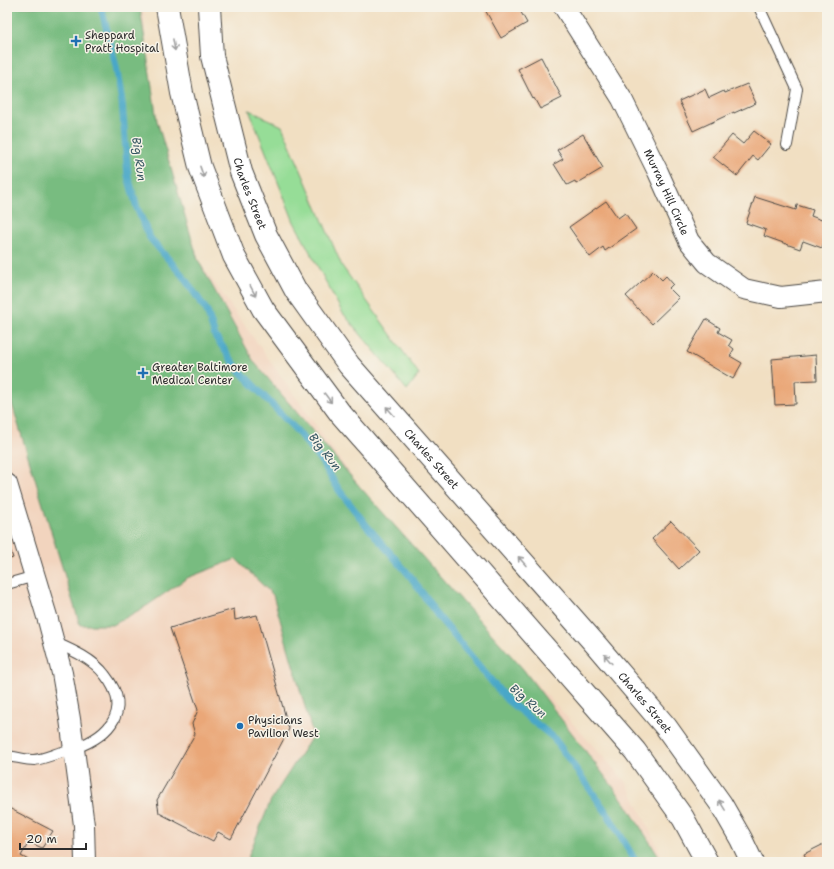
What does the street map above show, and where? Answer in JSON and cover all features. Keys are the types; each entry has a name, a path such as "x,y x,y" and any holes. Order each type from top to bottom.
{"main road":[{"path":"167,7 182,93 200,167 234,256 263,309 340,413 635,751 683,818 706,862"},
{"name":"Charles Street","path":"209,7 212,56 241,172 266,235 296,291 348,365 597,646 666,728 722,804 752,862"}],"street":[{"name":"Murray Hill Circle","path":"564,7 622,99 658,172 689,242 707,263 744,289 781,297 827,292"},
{"path":"7,484 54,642 66,696 84,825 85,862"}],"lane":[{"path":"759,7 797,90 787,146"},
{"path":"7,584 35,576"},
{"path":"7,756 35,760 74,749 99,737 112,723 118,705 116,694 105,675 90,661 54,642"}],"shaded area":[{"name":"Greater Baltimore Medical Center","path":"7,7 144,7 148,86 198,260 360,487 627,783 665,862 7,862"}],"green space":[{"name":"Greater Baltimore Medical Center","path":"7,7 140,7 157,121 198,260 254,362 360,487 523,669 626,804 662,862 246,862 271,800 313,735 273,595 236,559 187,578 148,605 113,625 80,625 7,388"},
{"path":"249,110 282,126 342,266 419,374 407,390 342,312 294,222"}],"building":[{"path":"518,7 527,23 501,38 484,8"},
{"path":"541,57 562,98 540,109 534,98 533,99 518,69"},
{"path":"747,84 756,103 693,131 679,101 705,89 709,98 724,91 725,93"},
{"path":"754,131 771,144 758,160 753,156 737,176 713,157 732,135 743,144"},
{"path":"583,134 603,168 576,184 575,181 567,185 554,164 563,159 557,150"},
{"path":"755,197 796,210 797,205 813,210 811,216 827,222 827,233 822,248 803,241 800,249 764,236 766,230 746,223"},
{"path":"606,201 618,218 625,213 636,229 605,251 603,247 590,257 569,227"},
{"path":"653,271 662,280 666,276 673,284 669,288 679,298 652,324 626,296"},
{"path":"706,319 720,328 718,332 732,340 729,345 734,349 730,356 742,363 733,379 687,352"},
{"path":"816,355 817,380 795,381 796,404 775,405 772,359"},
{"path":"671,521 699,550 679,569 652,539"},
{"path":"7,540 13,558 7,560"},
{"name":"Physicians Pavilion West","path":"234,609 235,620 257,615 289,729 231,839 218,832 213,841 159,813 157,800 195,734 192,724 198,710 170,628"},
{"path":"7,807 53,831 42,848 29,842 21,856 32,862 7,862"},
{"path":"826,843 827,862 808,862 804,854"}],"waterway":[{"name":"Big Run","path":"101,7 116,66 122,102 128,176 137,208 150,238 182,275 207,311 215,336 238,369 297,431 322,462 339,490 366,525 411,577 438,616 507,700 554,738 609,816 636,862"}],"place":[{"name":"Sheppard Pratt Hospital","path":"76,41"},
{"name":"Greater Baltimore Medical Center","path":"143,373"},
{"name":"Physicians Pavilion West","path":"240,726"}]}
